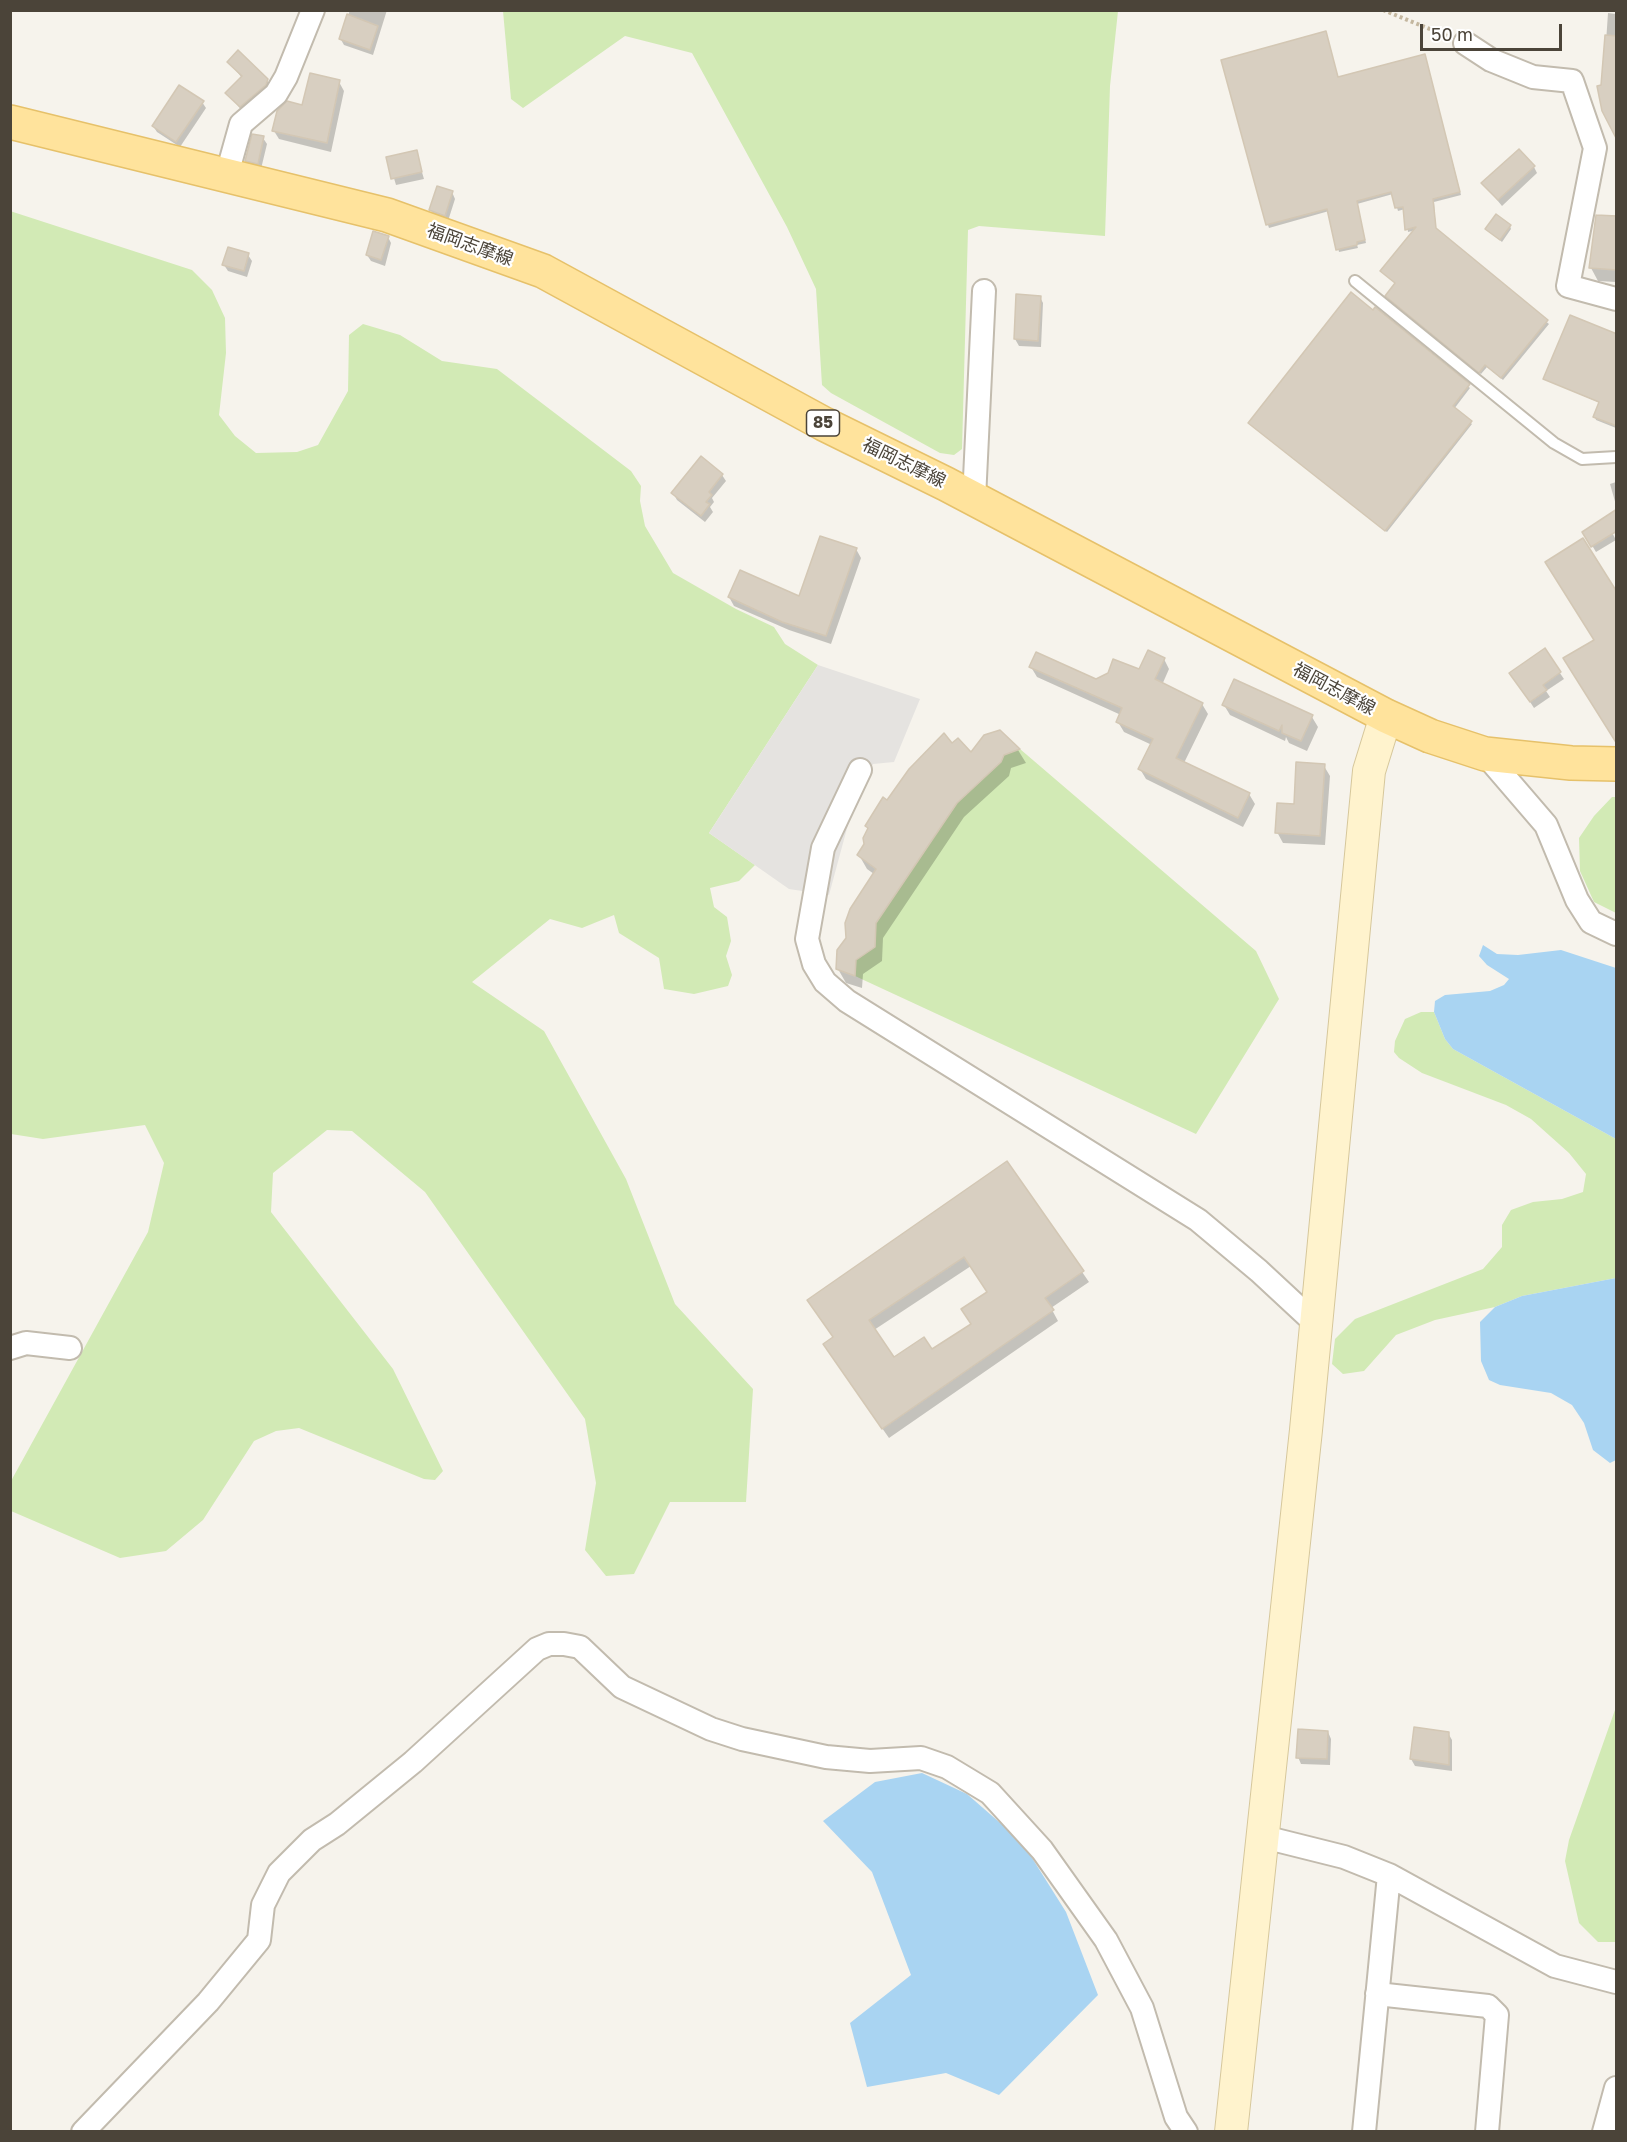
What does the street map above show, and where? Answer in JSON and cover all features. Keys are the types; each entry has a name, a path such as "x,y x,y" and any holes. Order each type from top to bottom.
{"main road":[{"name":"福岡志摩線","path":"10,122 387,215 543,271 824,424 974,499 1386,716 1430,736 1485,754 1571,763 1617,764"}],"street":[{"path":"227,174 241,124 276,94 286,77 313,10"},
{"path":"1465,43 1491,60 1533,77 1572,81 1595,148 1568,286 1617,299"},
{"path":"974,499 984,291"},
{"path":"1231,2132 1264,1838 1369,771 1386,716"},
{"path":"1485,754 1546,825 1576,900 1592,922 1617,934"},
{"path":"860,770 823,848 807,939 814,964 825,982 847,1001 1198,1220 1315,1323"},
{"path":"10,1348 26,1343 70,1348"},
{"path":"83,2132 201,2010 259,1940 263,1905 279,1873 312,1840 337,1824 422,1754 537,1649 557,1644 579,1647 622,1687 711,1729 742,1739 826,1757 870,1761 921,1758 947,1767 990,1793 1042,1850 1106,1940 1142,2008 1176,2117 1186,2132"},
{"path":"1264,1838 1344,1857 1389,1875 1555,1966 1617,1982"},
{"path":"1364,2132 1389,1875"},
{"path":"1377,1994 1488,2006 1497,2015 1487,2132"},
{"path":"1604,2132 1617,2088"}],"lane":[{"path":"1355,281 1554,443 1582,459 1617,457"}],"path":[{"path":"1383,10 1465,43"}],"green space":[{"path":"503,11 1118,11 1110,86 1105,236 979,226 968,230 962,449 954,455 940,453 831,393 822,385 816,289 787,227 692,53 625,36 523,108 511,99"},
{"path":"10,211 192,270 212,290 225,318 226,353 219,415 235,436 256,453 297,452 318,445 348,391 349,335 363,324 400,335 442,361 497,369 631,471 641,486 640,501 645,526 673,573 736,609 774,627 785,644 818,665 709,833 755,865 739,881 710,888 714,907 727,917 731,941 726,956 732,975 728,986 694,994 664,989 659,958 619,933 614,915 582,928 550,919 472,982 544,1031 626,1179 675,1304 753,1389 746,1502 670,1502 634,1574 606,1576 585,1550 596,1483 585,1419 425,1192 352,1131 327,1130 273,1173 271,1212 393,1369 443,1471 435,1480 424,1479 299,1428 276,1431 254,1441 203,1520 166,1551 120,1558 11,1511 11,1481 148,1232 164,1163 145,1125 43,1139 11,1134"},
{"path":"1020,749 1256,951 1279,999 1196,1134 855,976 856,960 874,945 876,923 957,803 1001,762 1004,755"},
{"path":"1612,797 1616,797 1616,913 1594,902 1580,871 1579,838 1594,816"},
{"path":"1421,1012 1434,1012 1445,1039 1453,1049 1616,1139 1616,1278 1522,1296 1495,1307 1435,1320 1396,1335 1364,1371 1343,1374 1332,1364 1335,1339 1355,1319 1483,1269 1502,1247 1502,1225 1511,1210 1533,1202 1562,1199 1583,1192 1586,1174 1569,1153 1531,1119 1506,1105 1422,1073 1399,1058 1394,1052 1395,1041 1405,1019"},
{"path":"1616,1707 1616,1942 1598,1942 1579,1923 1565,1861 1569,1840"}],"shaded area":[{"path":"818,665 920,699 894,762 873,764 856,795 829,895 789,889 709,833"}],"water":[{"path":"1483,945 1497,954 1518,955 1561,950 1616,968 1616,1139 1453,1049 1445,1039 1434,1012 1435,1001 1445,995 1490,991 1504,985 1509,979 1487,965 1479,956"},
{"path":"1616,1278 1616,1460 1610,1463 1593,1450 1584,1423 1572,1405 1551,1393 1500,1385 1489,1380 1481,1361 1480,1322 1495,1307 1522,1296"},
{"path":"922,1773 967,1794 1022,1842 1066,1912 1098,1995 999,2095 946,2073 867,2087 850,2023 911,1975 872,1872 823,1821 875,1782"}],"building":[{"path":"347,14 378,26 370,50 339,39"},
{"path":"1326,31 1338,77 1425,54 1460,192 1433,199 1436,228 1548,320 1501,378 1485,365 1479,373 1385,296 1395,283 1380,271 1416,227 1405,230 1403,207 1395,208 1391,192 1357,201 1365,240 1357,242 1357,245 1336,250 1327,209 1266,225 1221,60"},
{"path":"1605,35 1617,36 1617,140 1602,111 1597,86 1601,85"},
{"path":"238,50 268,79 266,85 240,107 225,93 242,76 227,62"},
{"path":"310,73 340,80 327,143 272,131 277,111 287,101 302,105"},
{"path":"179,85 204,101 176,142 152,126"},
{"path":"252,134 264,136 258,164 245,161"},
{"path":"1519,149 1535,166 1498,200 1481,183"},
{"path":"417,150 422,172 391,179 386,157"},
{"path":"437,186 453,191 445,216 429,210"},
{"path":"1496,214 1511,225 1500,240 1485,229"},
{"path":"1596,215 1617,216 1617,270 1589,268"},
{"path":"373,231 389,236 381,260 366,255"},
{"path":"228,247 249,253 244,271 222,265"},
{"path":"1351,292 1373,310 1375,307 1470,384 1453,406 1472,421 1385,531 1248,423"},
{"path":"1016,294 1041,296 1038,341 1014,339"},
{"path":"1570,315 1617,334 1617,426 1593,417 1599,402 1543,379"},
{"path":"701,456 723,474 709,492 712,495 706,502 710,504 701,516 671,493"},
{"path":"1617,509 1617,531 1591,547 1582,532"},
{"path":"820,536 857,548 826,636 782,622 728,597 740,570 799,596"},
{"path":"1583,538 1617,592 1617,744 1563,658 1594,640 1545,562"},
{"path":"1545,648 1561,672 1543,685 1547,690 1530,702 1509,673"},
{"path":"1148,650 1165,658 1155,679 1203,703 1176,758 1250,793 1238,818 1138,769 1153,739 1116,722 1122,708 1029,667 1036,652 1096,679 1108,673 1113,659 1139,669"},
{"path":"1234,679 1313,715 1301,741 1282,733 1282,725 1279,731 1222,705"},
{"path":"1000,730 1020,749 1004,755 1001,762 957,803 876,923 875,947 856,960 855,976 836,969 837,950 846,938 845,923 850,909 876,869 857,855 864,844 863,838 868,828 865,826 883,797 887,800 909,769 944,733 952,743 958,738 971,752 984,735"},
{"path":"1296,762 1325,764 1320,836 1275,833 1277,803 1294,804"},
{"path":"1007,1161 1084,1271 1045,1298 1054,1310 882,1429 823,1344 833,1337 807,1300","holes":["964,1257 987,1292 961,1309 971,1324 932,1349 924,1337 894,1357 869,1320"]},
{"path":"1414,1727 1449,1732 1449,1765 1410,1759"},
{"path":"1298,1729 1328,1731 1327,1759 1296,1758"}]}
